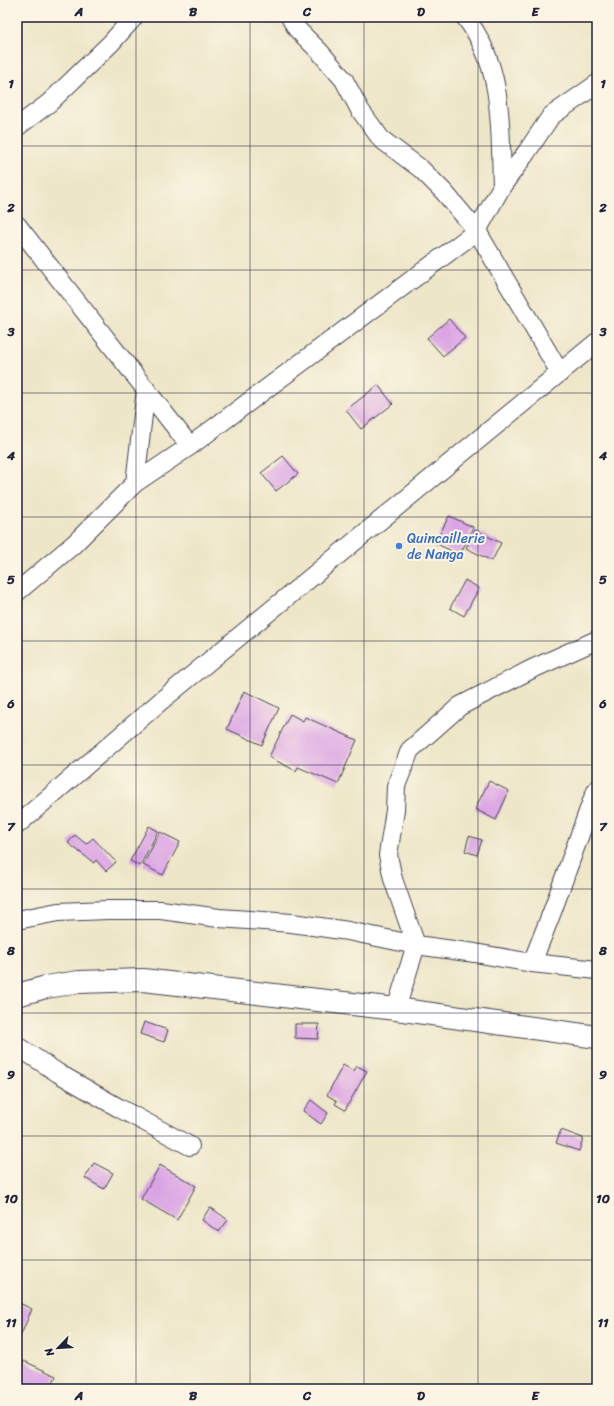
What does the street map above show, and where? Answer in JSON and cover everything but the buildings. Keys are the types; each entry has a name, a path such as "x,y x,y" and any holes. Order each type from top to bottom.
{"street":[{"path":"17,127 49,103 111,43 134,17"},
{"path":"290,17 297,29 320,52 344,80 360,110 381,139 420,169 444,192 477,231 560,373"},
{"path":"465,17 486,51 494,79 499,108 502,186"},
{"path":"17,592 74,544 135,483 190,446 477,231 502,186 551,116 597,84"},
{"path":"17,225 190,446"},
{"path":"17,825 162,700 597,342"},
{"path":"135,483 146,390"},
{"path":"396,1009 416,946 392,879 388,855 395,810 396,786 410,750 460,706 532,669 597,640"},
{"path":"532,963 597,789"},
{"path":"17,920 58,912 161,910 219,918 292,924 348,931 416,946 475,953 532,963 597,970"},
{"path":"17,995 46,987 79,982 143,980 396,1009 597,1036"},
{"path":"17,1046 58,1073 190,1146"}],"place":[{"name":"Quincaillerie de Nanga","path":"399,546"}]}
